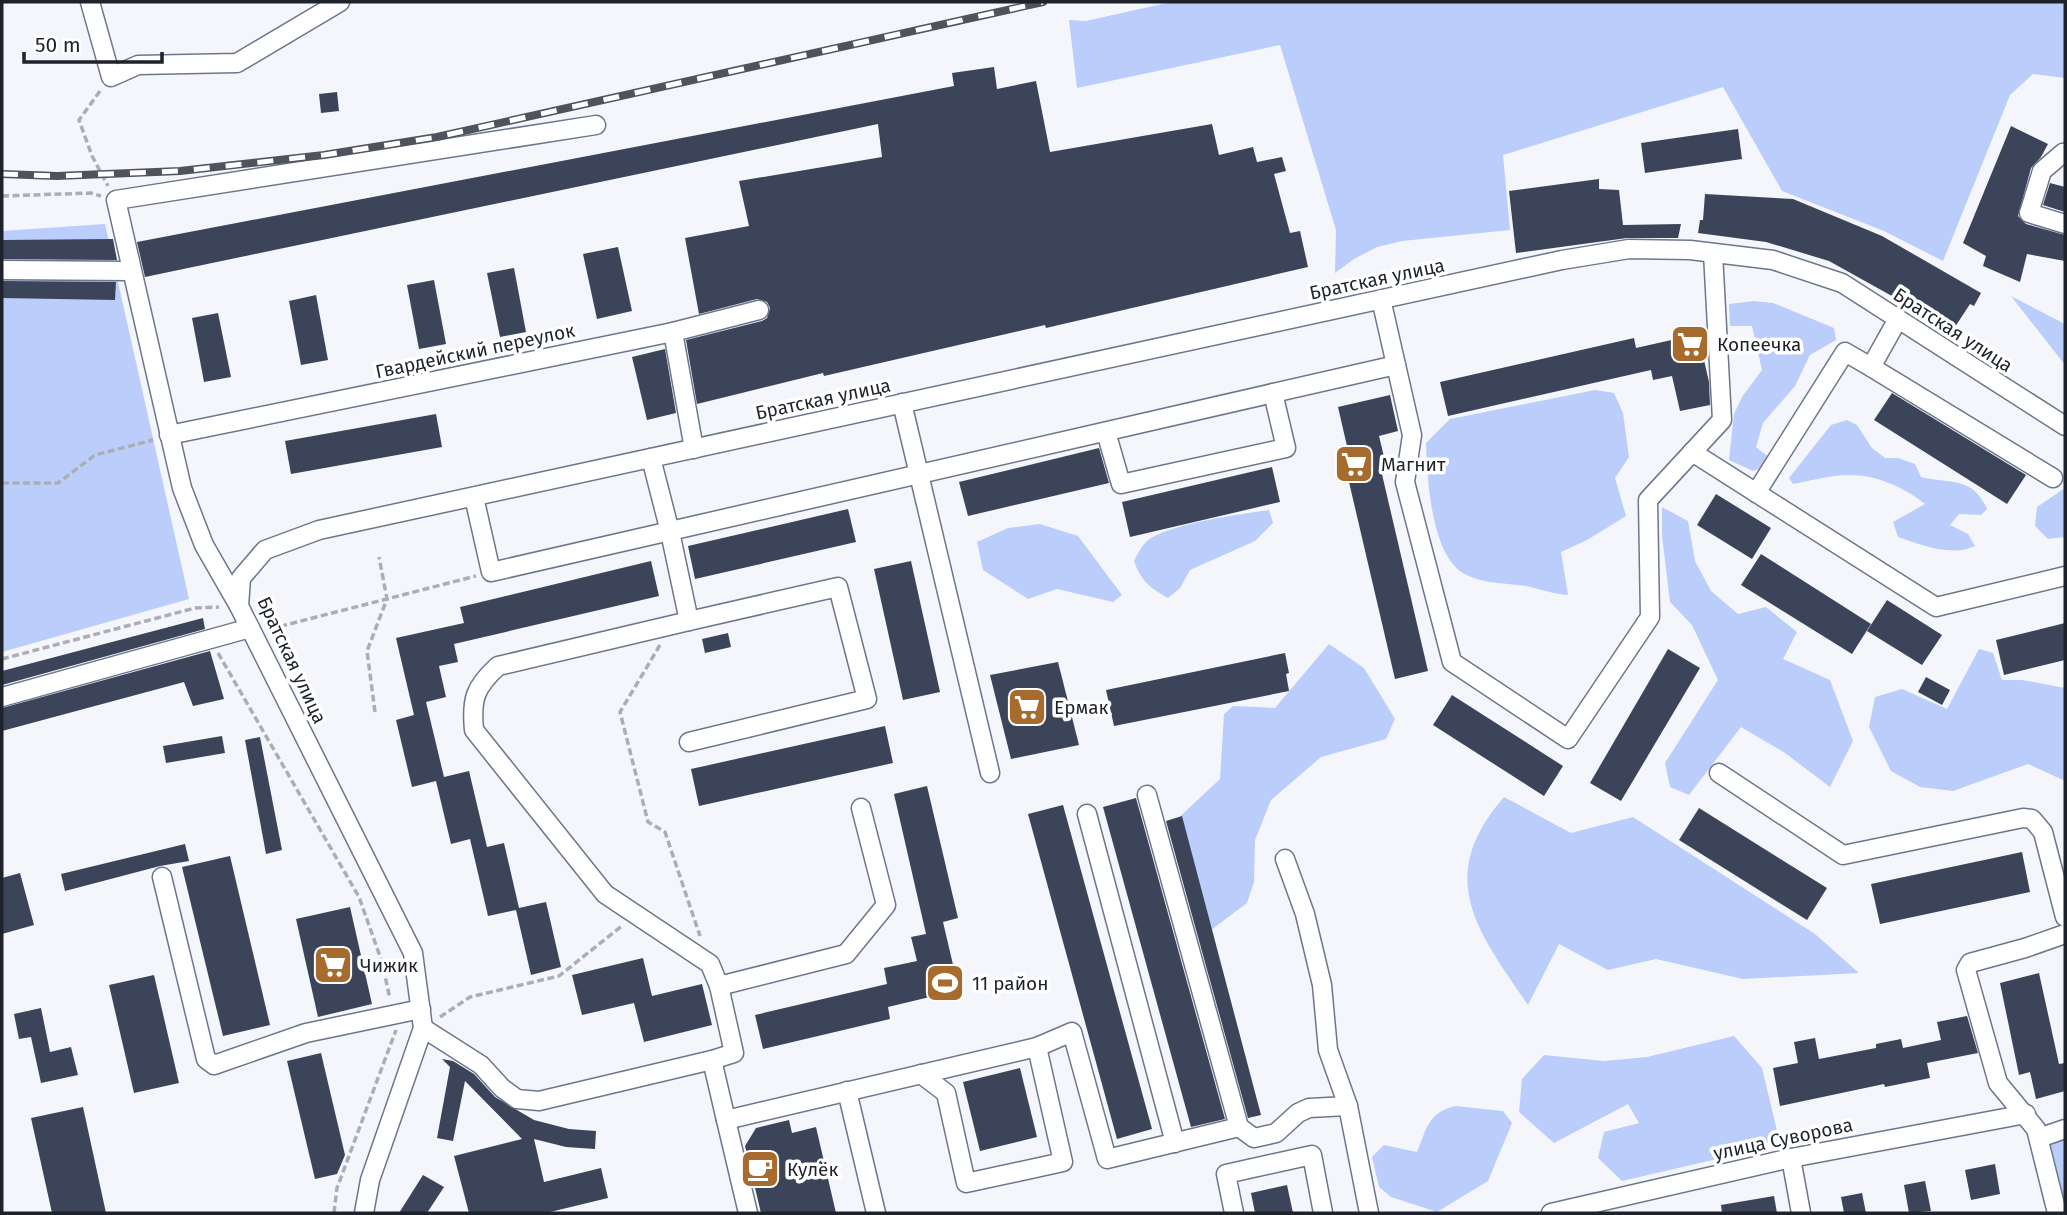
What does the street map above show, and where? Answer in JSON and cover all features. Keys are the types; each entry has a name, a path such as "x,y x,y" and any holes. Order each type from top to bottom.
{"street":[{"path":"90,2 111,77 138,65 237,63 340,2"},
{"path":"239,606 204,545 182,488 116,200 596,125"},
{"path":"2065,154 2042,171 2029,213 2065,225"},
{"name":"Братская улица","path":"364,1213 370,1180 423,1028 413,953 239,606 242,578 265,550 319,530 1562,260 1629,249 1690,250 1773,260 1842,283 2065,426"},
{"path":"1381,299 1412,435 1405,482 1452,662 1568,739 1650,617 1648,500 1722,420 1713,253"},
{"path":"2,270 131,271"},
{"name":"Гвардейский переулок","path":"169,435 673,332 759,310"},
{"path":"1871,367 1898,319"},
{"path":"673,332 694,449"},
{"path":"1756,493 1845,352 2053,478"},
{"path":"474,497 491,572 1396,365"},
{"path":"1106,432 1121,484 1286,448 1273,393"},
{"path":"902,403 990,773"},
{"path":"1692,452 1936,607 2065,576"},
{"path":"651,458 670,531 680,623"},
{"path":"423,1028 481,1065 502,1088 517,1099 539,1101 734,1053 719,986 710,964 605,894 485,747 474,730 472,707 483,680 498,666 838,587 867,699 689,742"},
{"path":"2,697 210,639 252,631"},
{"path":"1719,773 1843,855 2023,818 2032,819 2043,832 2065,917"},
{"path":"1147,795 1239,1127 1254,1138 1276,1133 1298,1113 1309,1108 1348,1106"},
{"path":"719,986 846,954 886,905 861,808"},
{"path":"1087,814 1175,1143"},
{"path":"1285,859 1305,914 1322,985 1328,1050 1348,1106 1369,1213"},
{"path":"162,877 206,1059 214,1065 306,1033 421,1009"},
{"path":"2057,1213 2036,1129 1998,1083 1967,966 2065,934"},
{"path":"726,1120 1037,1047 1072,1032 1107,1159 1239,1127"},
{"path":"922,1074 946,1093 966,1183 1063,1162 1037,1047"},
{"path":"712,1060 748,1213"},
{"path":"847,1091 876,1213"},
{"name":"улица Суворова","path":"1551,1213 1584,1210 1791,1157 2026,1114"},
{"path":"2039,1138 2065,1129"},
{"path":"1234,1213 1226,1174 1312,1155 1323,1213"},
{"path":"1791,1157 1801,1213"}],"path":[{"path":"111,77 79,120 92,156 116,200"},
{"path":"2,196 91,193 116,200"},
{"path":"2,483 58,483 95,455 169,435"},
{"path":"375,712 367,651 387,599 379,557"},
{"path":"252,631 491,572"},
{"path":"2,659 195,608 239,606"},
{"path":"680,623 620,712 648,822 665,832 710,964"},
{"path":"210,639 359,897 382,962 396,1030 337,1188 334,1213"},
{"path":"423,1028 470,997 559,976 636,915"}],"shaded area":[{"path":"1171,2 2065,2 2065,78 2033,74 2010,95 1943,261 1884,231 1782,191 1723,87 1503,155 1510,230 1402,241 1377,247 1335,273 1336,230 1280,45 1077,88 1069,20 1086,21"},
{"path":"105,224 189,599 2,652 2,231"},
{"path":"2011,296 2065,324 2065,365"},
{"path":"1754,301 1773,303 1834,328 1836,340 1810,355 1795,386 1763,423 1756,447 1770,458 1769,466 1753,471 1729,460 1734,414 1742,397 1762,370 1752,326 1730,326 1729,304"},
{"path":"1595,390 1614,393 1623,413 1629,457 1615,478 1626,516 1561,552 1568,595 1486,581 1463,573 1452,563 1437,532 1430,494 1426,443 1450,419"},
{"path":"1847,420 1857,425 1872,448 1885,458 1898,458 1915,464 1921,477 1959,483 1975,491 1987,509 1981,515 1959,514 1950,525 1968,534 1975,546 1947,550 1898,537 1893,522 1925,504 1909,493 1879,480 1858,475 1841,475 1793,484 1789,478 1831,425"},
{"path":"2065,488 2065,537 2048,539 2035,526 2037,507"},
{"path":"1662,507 1688,521 1695,561 1711,591 1738,614 1766,607 1797,632 1783,659 1830,680 1853,741 1830,787 1785,753 1741,727 1689,795 1670,787 1665,763 1718,680 1692,625 1670,602 1662,536"},
{"path":"1269,510 1273,523 1255,541 1190,570 1180,588 1168,598 1147,583 1134,561 1146,542 1169,530"},
{"path":"1040,524 1078,536 1122,595 1113,602 1057,589 1028,599 983,570 977,542 1008,528"},
{"path":"1329,644 1364,668 1395,719 1386,739 1321,757 1271,800 1255,840 1254,882 1247,903 1211,930 1172,824 1220,779 1224,714 1233,706 1275,708"},
{"path":"1979,649 1993,653 2002,680 2022,680 2065,688 2065,781 2028,764 1953,791 1920,787 1891,771 1869,727 1875,697 1902,689 1947,709"},
{"path":"1504,797 1571,833 1633,817 1815,934 1859,973 1743,979 1656,959 1608,970 1559,944 1528,1005 1480,928 1471,903 1467,879 1471,853 1483,826"},
{"path":"1734,1036 1762,1068 1779,1139 1717,1159 1622,1181 1598,1158 1604,1132 1639,1123 1628,1104 1554,1143 1519,1112 1522,1079 1544,1055 1604,1061 1647,1057"},
{"path":"1455,1106 1503,1111 1512,1123 1488,1181 1437,1212 1391,1197 1379,1187 1372,1157 1384,1145 1417,1152 1434,1117"},
{"path":"2065,1121 2065,1213 2045,1124"}],"building":[{"path":"994,67 997,89 1036,81 1050,152 1212,124 1219,155 1253,147 1257,162 1282,157 1286,171 1274,174 1290,233 1300,231 1308,267 1046,328 1045,325 824,376 823,373 697,404 686,340 762,321 767,318 770,308 767,302 757,299 699,314 685,238 749,226 739,181 882,157 878,124 145,277 137,242 954,86 952,73"},
{"path":"337,92 339,111 321,113 319,94"},
{"path":"2011,126 2048,144 2031,168 2018,216 2026,224 2065,235 2065,261 2027,254 2020,282 1983,266 1986,256 1963,243"},
{"path":"1738,129 1742,159 1645,173 1641,143"},
{"path":"1599,179 1599,189 1619,190 1623,225 1681,224 1678,238 1627,238 1516,253 1509,191"},
{"path":"2050,183 2065,187 2065,212 2043,205"},
{"path":"1705,194 1793,199 1882,236 1981,293 1974,306 1970,304 1953,330 1829,261 1766,242 1698,233 1700,220 1703,220"},
{"path":"113,239 117,260 2,259 2,240"},
{"path":"618,247 632,311 597,319 583,254"},
{"path":"514,268 526,332 500,337 487,273"},
{"path":"434,280 446,344 419,349 407,285"},
{"path":"2,281 116,282 115,300 2,298"},
{"path":"316,295 328,360 301,365 289,301"},
{"path":"218,313 231,377 204,382 192,318"},
{"path":"1698,334 1709,382 1710,405 1680,411 1672,376 1653,380 1651,370 1448,416 1440,382 1634,338 1636,348"},
{"path":"665,349 676,413 647,420 632,357"},
{"path":"1892,393 2026,475 2007,504 1874,420"},
{"path":"1390,395 1398,431 1379,436 1387,469 1381,470 1428,671 1395,679 1349,482 1355,481 1338,407"},
{"path":"436,414 442,447 291,474 285,441"},
{"path":"1099,448 1109,483 968,516 959,482"},
{"path":"1272,467 1280,502 1130,537 1122,502"},
{"path":"1716,494 1771,528 1752,559 1697,525"},
{"path":"848,509 856,542 695,579 688,546"},
{"path":"1761,554 1871,624 1852,654 1741,585"},
{"path":"651,561 659,596 454,644 458,662 439,666 446,697 426,702 444,777 469,771 487,847 504,843 519,908 546,902 561,967 531,975 516,910 488,916 470,839 451,844 436,781 412,787 396,720 414,715 396,638 464,623 460,607"},
{"path":"911,561 940,692 903,700 874,569"},
{"path":"1887,600 1942,635 1922,665 1867,631"},
{"path":"203,618 205,629 2,685 2,671"},
{"path":"2065,623 2065,660 2004,675 1996,640"},
{"path":"728,633 731,647 705,653 702,639"},
{"path":"1668,649 1700,668 1621,801 1590,783"},
{"path":"210,651 224,699 193,706 184,682 2,731 2,708"},
{"path":"1285,653 1289,691 1114,726 1106,690"},
{"path":"1058,662 1079,745 1011,759 990,675"},
{"path":"1926,677 1950,690 1942,705 1918,692"},
{"path":"1452,695 1563,766 1544,796 1433,725"},
{"path":"885,726 893,763 699,806 691,769"},
{"path":"222,736 225,753 166,763 163,746"},
{"path":"260,737 282,850 266,854 245,740"},
{"path":"927,786 958,918 943,922 959,990 888,1007 890,1019 763,1049 755,1015 887,984 884,968 917,961 911,937 926,934 894,794"},
{"path":"1136,798 1225,1119 1191,1127 1103,807"},
{"path":"1063,805 1152,1129 1117,1139 1028,814"},
{"path":"1699,808 1827,888 1807,920 1679,840"},
{"path":"1182,816 1261,1115 1248,1118 1166,821"},
{"path":"185,844 189,861 65,891 61,874"},
{"path":"2022,852 2030,892 1880,924 1871,884"},
{"path":"230,856 270,1025 223,1036 182,867"},
{"path":"20,873 34,925 2,934 2,878"},
{"path":"350,907 372,1004 318,1017 296,919"},
{"path":"643,958 652,996 702,984 712,1025 644,1042 634,1003 582,1015 572,975"},
{"path":"2039,973 2059,1064 2065,1063 2065,1091 2036,1099 2030,1072 2019,1075 2000,983"},
{"path":"154,975 179,1083 134,1093 109,985"},
{"path":"41,1008 50,1052 71,1047 78,1075 41,1083 31,1037 19,1039 14,1014"},
{"path":"1967,1016 1978,1053 1927,1063 1930,1078 1885,1087 1884,1084 1780,1106 1773,1068 1798,1063 1794,1042 1815,1038 1819,1059 1876,1048 1876,1044 1901,1039 1903,1048 1941,1040 1937,1022"},
{"path":"321,1053 345,1155 337,1174 315,1179 287,1061"},
{"path":"442,1059 453,1061 474,1074 495,1097 534,1120 569,1129 596,1131 595,1149 566,1147 534,1139 544,1182 601,1168 608,1198 546,1213 469,1213 454,1156 522,1139 465,1081 453,1141 437,1138 450,1067"},
{"path":"1020,1068 1037,1137 980,1151 963,1082"},
{"path":"83,1107 106,1213 52,1213 31,1118"},
{"path":"789,1120 792,1133 816,1127 836,1213 761,1213 745,1146 756,1128"},
{"path":"1995,1164 2000,1194 1971,1200 1965,1170"},
{"path":"423,1175 444,1187 427,1213 399,1213"},
{"path":"1925,1181 1931,1211 1909,1213 1904,1185"},
{"path":"1287,1185 1293,1213 1255,1213 1251,1193"},
{"path":"1862,1193 1866,1213 1844,1213 1841,1197"},
{"path":"1774,1196 1777,1213 1722,1213 1721,1205"}],"railway":[{"path":"2,174 57,176 180,171 324,155 437,137 1043,2"}],"place":[{"name":"Копеечка","path":"1690,344"},
{"name":"Магнит","path":"1354,464"},
{"name":"Ермак","path":"1027,707"},
{"name":"Чижик","path":"333,965"},
{"name":"11 район","path":"945,983"},
{"name":"Кулёк","path":"760,1169"}]}
